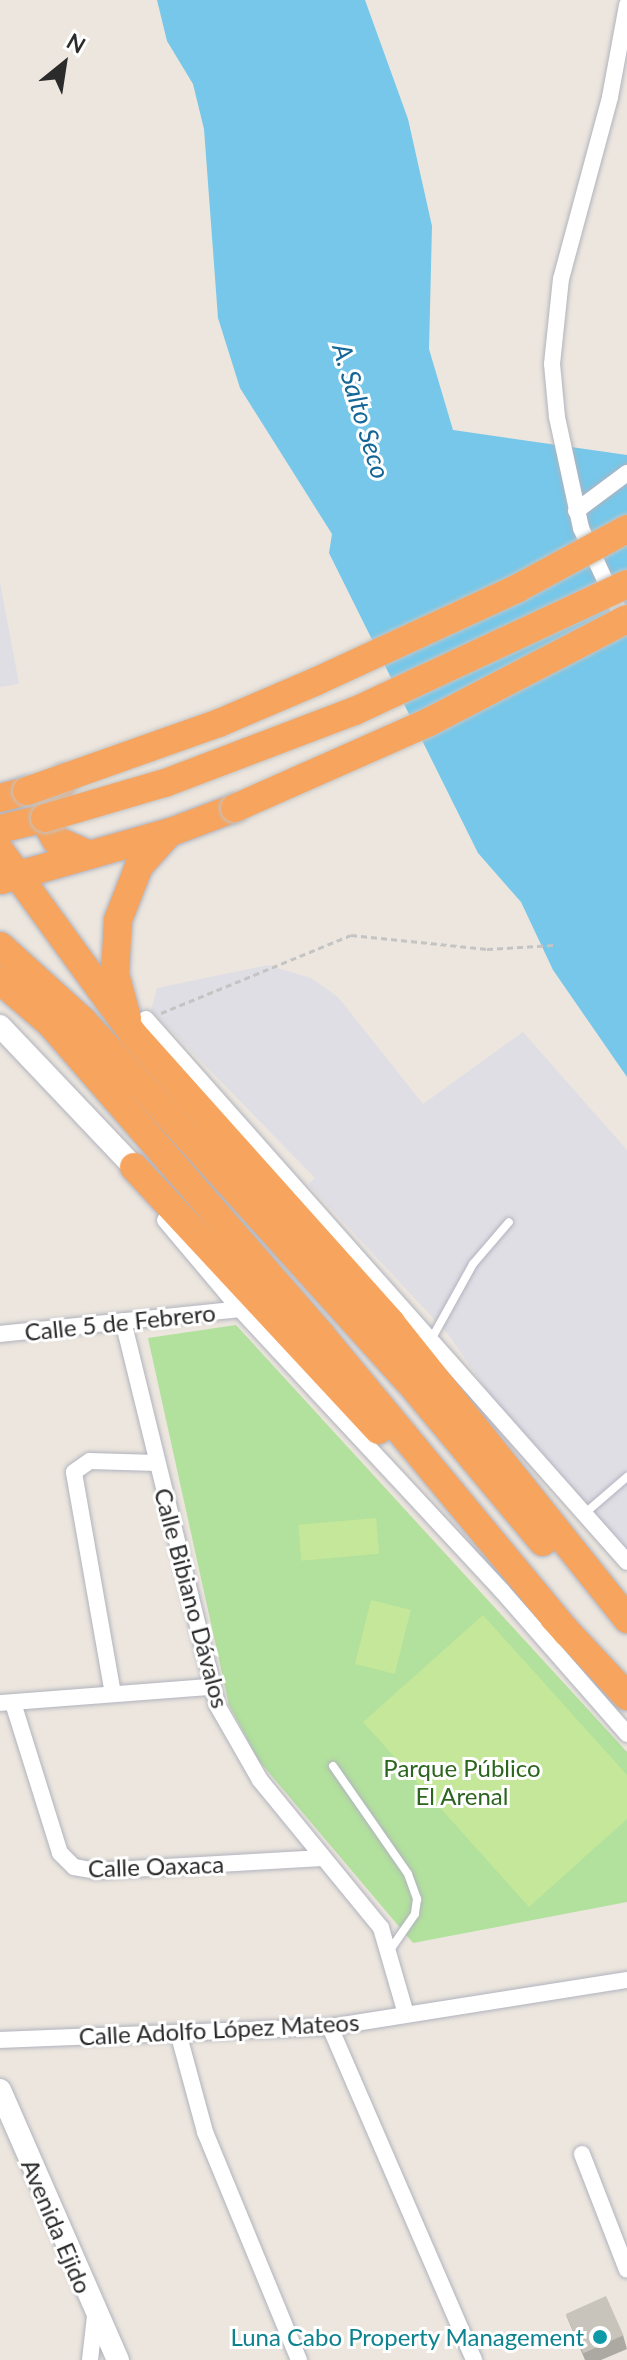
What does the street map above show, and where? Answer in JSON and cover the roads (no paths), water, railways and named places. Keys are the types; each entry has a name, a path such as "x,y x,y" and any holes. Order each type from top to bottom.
{"highway":[{"path":"14,794 65,778 317,681 518,588 627,529"},
{"path":"0,829 165,783 355,711 627,584"},
{"path":"9,878 171,832 235,808 429,722 627,619"},
{"path":"65,778 48,806 48,826 56,840 90,855"},
{"path":"140,1027 115,974 118,920 139,866 171,832"},
{"path":"0,851 9,878 391,1323 627,1619"},
{"path":"0,946 83,1021 407,1379 627,1638"},
{"path":"0,980 50,1023 567,1632"},
{"path":"134,1167 627,1696"}],"street":[{"path":"627,5 610,97 554,312 557,417 576,511 627,629"},
{"path":"576,511 627,473"},
{"path":"0,1026 134,1167 134,1182 240,1309 502,1591 627,1734"},
{"path":"140,1027 432,1338 627,1562"},
{"name":"Calle 5 de Febrero","path":"0,1334 240,1309"},
{"name":"Calle Bibiano Dávalos","path":"123,1321 210,1687 237,1745 319,1858 366,1908 390,1950 406,2014"},
{"path":"113,1694 74,1472 90,1461 157,1463"},
{"path":"7,1703 210,1687"},
{"name":"Calle Oaxaca","path":"7,1703 60,1853 74,1867 96,1871 319,1858"},
{"name":"Calle Adolfo López Mateos","path":"0,2040 179,2036 330,2027 627,1980"},
{"path":"330,2027 474,2360"},
{"path":"179,2036 205,2132 299,2360"},
{"name":"Avenida Ejido","path":"0,2090 95,2316 118,2360"},
{"path":"582,2154 627,2270"},
{"path":"90,2360 95,2316"}],"lane":[{"path":"432,1338 473,1264 509,1222"},
{"path":"584,1514 627,1477"},
{"path":"333,1766 408,1874 417,1899 415,1914 390,1950"}],"water":[{"name":"A. Salto Seco","path":"157,0 365,0 408,119 432,226 429,349 453,430 627,455 627,1077 553,970 521,902 478,853 329,553 332,534 240,388 218,318 204,129 193,84 167,41"}],"place":[{"name":"Luna Cabo Property Management","path":"600,2337"}],"park label":[{"name":"Parque Público El Arenal","path":"462,1782"}]}
